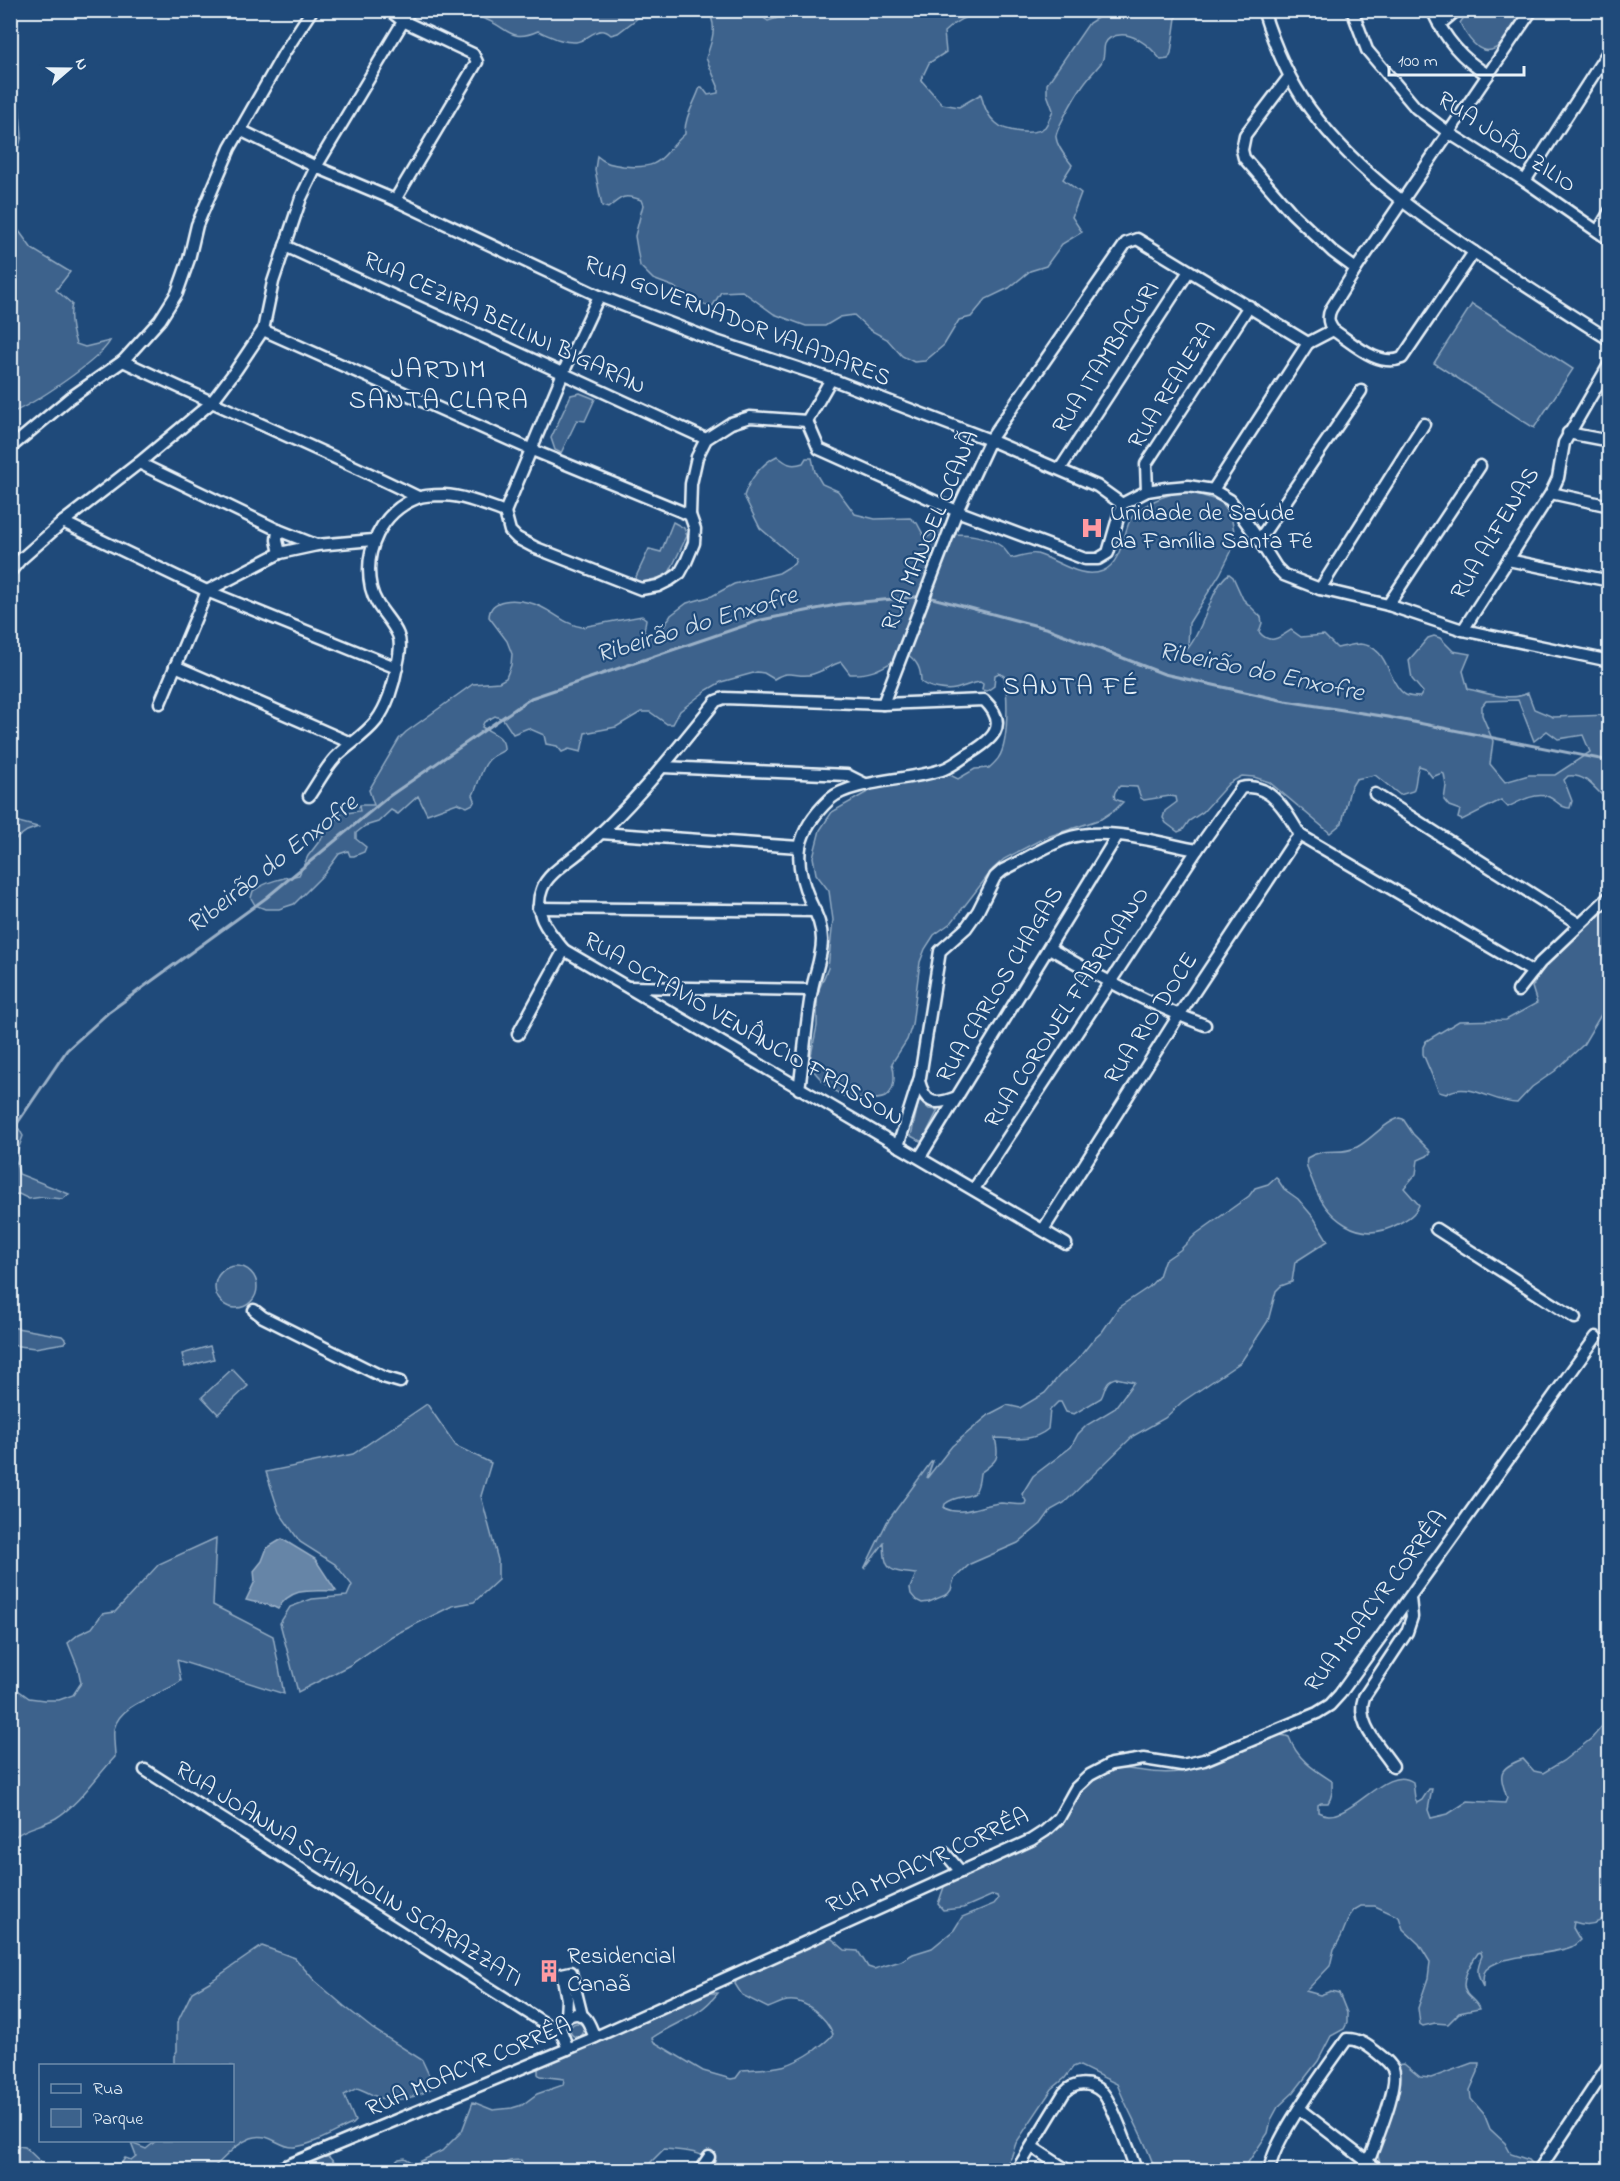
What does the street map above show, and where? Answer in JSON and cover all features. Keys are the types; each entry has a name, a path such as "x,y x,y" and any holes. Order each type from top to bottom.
{"street":[{"path":"10,448 70,398 123,361 160,320 177,293 189,259 197,225 230,148 284,53 312,10"},
{"path":"388,10 403,21 473,54 477,62 395,200"},
{"path":"10,572 20,560 63,522 211,403 236,370 263,330 273,282 301,198 316,167 410,10"},
{"path":"1263,10 1271,36 1289,76 1310,110 1346,152 1401,201 1474,252 1610,340"},
{"name":"RUA JOÃO ZILIO","path":"1352,10 1367,50 1416,108 1449,133 1610,240"},
{"path":"1432,10 1453,47 1470,64 1488,75"},
{"path":"1439,25 1457,10"},
{"path":"1474,252 1402,358 1395,361 1380,360 1333,330 1328,320 1330,309 1532,10"},
{"path":"1525,182 1610,49"},
{"path":"1289,76 1245,135 1242,142 1244,158 1292,213 1333,252 1356,269"},
{"name":"RUA GOVERNADOR VALADARES","path":"240,130 599,296 712,340 831,379 990,440 1060,468 1097,486 1122,504"},
{"path":"1598,231 1610,211"},
{"name":"RUA MANOEL OCANÃ","path":"883,704 957,511 990,440 1126,243 1137,239 1189,271"},
{"name":"RUA CEZIRA BELLINI BIGARAN","path":"285,246 706,439"},
{"path":"1189,271 1308,343"},
{"name":"RUA ITAMBACURI","path":"1060,468 1189,271"},
{"path":"599,296 563,373 505,512 510,531 517,538 536,548 641,589 658,586 680,573 694,543 695,529 690,515 691,484 697,457 706,439 731,423 750,417 807,421"},
{"name":"RUA REALEZA","path":"1148,491 1146,464 1249,306"},
{"path":"263,330 532,450 690,515"},
{"path":"1213,490 1308,343 1333,330"},
{"path":"123,361 211,403 366,471 418,497"},
{"name":"RUA ALFENAS","path":"1463,630 1551,493 1568,433 1610,363"},
{"path":"807,421 831,379"},
{"path":"1260,540 1361,391"},
{"path":"807,421 819,449 957,511 1085,559 1098,559 1108,553 1122,504 1148,491 1188,486 1213,490 1230,500 1260,540 1276,567 1284,575 1320,589 1388,605 1463,630 1610,661"},
{"path":"1320,589 1424,424"},
{"path":"1568,433 1610,441"},
{"path":"139,463 278,530 317,546"},
{"path":"1388,605 1480,466"},
{"path":"1551,493 1610,506"},
{"path":"309,796 333,760 376,721 388,698 397,668 400,647 398,635 381,611 370,585 373,540 381,526 399,509 418,497 444,495 466,498 505,512"},
{"path":"63,522 207,591 397,668"},
{"path":"278,530 277,540 280,553"},
{"path":"160,704 207,591 280,553 317,546 373,540"},
{"path":"1508,560 1610,581"},
{"path":"175,666 351,743"},
{"path":"799,1089 812,990 822,939 820,921 800,877 799,847 816,816 832,797 839,793 944,769 987,744 996,730 997,719 992,707 984,700 883,704 724,698 716,701 663,767 601,833 550,876 542,887 538,908 815,911"},
{"path":"663,767 847,775 867,785"},
{"name":"RUA CORONEL FABRICIANO","path":"974,1189 1197,850 1241,788 1249,786 1261,789 1277,800 1300,835"},
{"path":"1375,794 1579,924"},
{"path":"601,833 799,847"},
{"path":"898,1146 918,1081 940,951 966,928 978,911 995,878 1004,870 1065,839 1091,835 1117,836 1197,850"},
{"path":"1091,835 1106,854"},
{"path":"1300,835 1533,972"},
{"name":"RUA RIO DOCE","path":"1043,1230 1179,1015 1300,835"},
{"name":"RUA CARLOS CHAGAS","path":"920,1157 1117,836"},
{"path":"1518,991 1579,924 1610,896"},
{"name":"RUA OCTAVIO VENÂNCIO FRASSON","path":"538,908 545,927 564,950 1066,1244"},
{"path":"1049,948 1111,983 1205,1025"},
{"path":"518,1034 564,950"},
{"path":"628,987 812,990"},
{"path":"918,1081 922,1093 934,1103 957,1097"},
{"path":"1436,1228 1575,1318"},
{"path":"254,1310 263,1317 383,1377 400,1382"},
{"name":"RUA MOACYR CORRÊA","path":"276,2170 568,2049 1031,1840 1059,1818 1067,1801 1090,1775 1111,1764 1144,1759 1182,1766 1204,1760 1317,1713 1330,1705 1410,1598 1596,1337"},
{"path":"1393,1766 1364,1722 1361,1705 1364,1696 1407,1632 1413,1617 1410,1598"},
{"name":"RUA JOANNA SCHIAVOLIN SCARAZZATI","path":"145,1770 560,2033"},
{"path":"945,1853 962,1872"},
{"path":"568,2049 560,2033 561,2024 566,2017 566,1973 582,2016 595,2037"},
{"path":"566,2017 574,2014 582,2016"},
{"path":"1270,2170 1274,2153 1299,2109 1347,2039 1356,2039 1373,2049 1386,2059 1394,2070 1394,2084 1371,2155 1364,2161"},
{"path":"1539,2170 1610,2063"},
{"path":"1017,2170 1064,2093 1075,2085 1082,2084 1102,2092 1136,2170"},
{"path":"1299,2109 1378,2170"},
{"path":"1032,2147 1067,2170"},
{"path":"1129,2151 1129,2170"},
{"path":"700,2170 709,2157"}],"green space":[{"path":"480,10 647,11 618,33 611,35 598,31 581,41 571,42 538,31 528,35 514,35 482,18"},
{"path":"707,11 767,11 765,19 768,21 777,18 782,11 1014,11 970,16 954,24 944,32 946,52 929,63 921,80 942,104 959,107 981,94 986,110 996,123 1006,129 1027,132 1045,127 1053,110 1047,94 1047,84 1089,23 1102,15 1102,11 1177,11 1171,53 1168,59 1161,60 1145,44 1132,36 1117,35 1107,40 1101,63 1083,85 1059,128 1057,141 1072,165 1063,179 1081,193 1072,217 1082,232 1062,244 1046,266 1030,271 1009,288 986,299 971,317 959,320 944,345 925,361 914,362 902,356 887,339 870,330 854,315 840,317 825,326 806,326 774,314 742,291 721,292 712,307 693,302 674,287 653,279 640,266 635,236 643,205 641,200 623,197 608,208 602,206 595,170 597,156 606,162 623,166 636,167 654,164 685,134 688,116 700,87 708,95 718,93 718,86 706,58 713,28 711,16"},
{"path":"1468,11 1524,11 1503,43 1487,50 1478,48 1469,39 1460,23"},
{"path":"10,82 19,102 22,136 16,164 11,171"},
{"path":"11,220 32,249 70,272 56,290 72,304 71,324 76,344 85,347 110,341 93,360 64,382 11,413"},
{"path":"1472,304 1573,369 1534,428 1434,363"},
{"path":"580,393 595,399 585,421 577,420 561,453 555,450 551,438 571,395"},
{"path":"777,456 792,465 803,463 806,458 812,458 815,472 822,484 838,491 855,514 875,519 910,518 917,523 925,538 930,536 938,525 947,535 960,534 989,539 1001,546 1011,558 1037,554 1086,573 1103,571 1114,562 1130,520 1139,510 1154,501 1171,494 1185,492 1221,502 1231,516 1235,536 1231,552 1220,574 1189,623 1188,648 1199,630 1218,587 1229,574 1233,577 1243,599 1261,617 1259,632 1263,636 1275,639 1291,630 1301,637 1324,635 1337,648 1357,644 1370,646 1383,658 1400,690 1409,696 1420,697 1423,692 1412,679 1409,660 1428,638 1434,636 1440,638 1453,651 1470,654 1463,671 1468,689 1506,697 1528,693 1534,709 1553,717 1609,715 1609,802 1586,780 1568,776 1564,780 1572,801 1570,808 1561,806 1544,796 1528,798 1508,807 1501,800 1462,820 1458,818 1460,810 1449,806 1444,800 1446,786 1444,774 1432,777 1425,768 1419,766 1413,791 1400,795 1375,775 1356,779 1350,789 1342,823 1330,833 1269,782 1242,776 1229,783 1203,812 1178,832 1163,818 1165,811 1177,802 1176,797 1144,800 1137,787 1120,786 1114,797 1123,802 1115,810 1101,819 1044,838 1004,859 993,869 952,922 934,935 920,962 912,1025 907,1040 892,1063 894,1077 891,1091 885,1097 864,1100 848,1097 834,1090 809,1065 817,1026 817,994 828,968 833,920 829,891 816,874 813,857 820,830 832,812 878,786 940,770 958,779 975,769 989,768 998,758 1005,741 1007,706 1004,676 999,673 995,675 994,686 987,691 982,690 983,684 980,682 947,690 921,682 918,666 907,654 880,668 859,674 850,674 841,662 808,675 785,674 774,679 757,672 721,682 707,690 680,711 673,724 667,724 650,712 641,712 616,727 585,733 581,752 569,749 562,752 557,746 546,744 544,735 528,728 513,734 503,719 495,716 484,722 482,727 500,738 504,750 488,761 485,766 473,795 475,800 473,804 467,807 457,803 427,814 418,796 398,814 391,810 378,822 365,826 356,833 356,839 366,847 364,852 354,856 350,856 348,851 339,854 325,873 294,904 279,909 265,909 255,905 251,898 253,891 269,882 299,875 308,856 340,814 360,811 360,805 374,805 369,790 399,739 406,732 473,684 499,682 506,678 512,654 507,641 489,617 490,610 494,606 511,600 531,603 568,623 582,627 642,616 646,619 644,632 649,635 663,628 671,615 687,603 712,596 734,584 779,573 794,564 796,559 760,528 744,496 757,473","holes":["1518,700 1534,741 1547,731 1558,739 1583,735 1590,752 1555,775 1529,775 1505,782 1490,764 1493,741 1482,715 1482,706 1486,701"]},
{"path":"673,522 684,528 687,536 668,575 644,582 634,581 649,549 661,552"},
{"path":"10,820 38,827 27,831 11,842"},
{"path":"1609,908 1609,1009 1602,1013 1583,1045 1555,1071 1532,1087 1517,1103 1472,1091 1454,1090 1446,1094 1439,1092 1423,1054 1426,1041 1459,1021 1506,1020 1537,1003 1532,987 1547,962 1602,911"},
{"path":"919,1100 929,1109 938,1110 922,1142 911,1136"},
{"path":"1399,1118 1403,1119 1413,1134 1431,1152 1418,1160 1416,1174 1404,1188 1419,1205 1408,1218 1384,1230 1370,1232 1357,1230 1345,1224 1325,1206 1309,1172 1307,1158 1321,1152 1351,1150"},
{"path":"11,1124 19,1129 23,1136 15,1158 19,1174 69,1194 63,1199 42,1197 29,1199 19,1194 11,1195"},
{"path":"1276,1177 1284,1189 1298,1199 1314,1218 1328,1241 1295,1262 1292,1282 1281,1286 1276,1291 1268,1321 1241,1362 1182,1402 1165,1418 1133,1436 1064,1503 1051,1510 1041,1524 1018,1543 970,1564 954,1579 948,1594 929,1602 922,1603 916,1600 910,1588 916,1574 899,1572 890,1568 885,1559 884,1543 864,1569 887,1522 931,1462 933,1461 927,1478 952,1446 990,1414 1007,1405 1020,1408 1045,1393 1102,1332 1119,1307 1149,1287 1159,1276 1164,1261 1180,1250 1196,1234 1249,1196 1255,1188 1268,1184","holes":["1112,1379 1134,1382 1114,1409 1087,1425 1078,1434 1071,1447 1033,1476 1022,1494 1026,1501 1025,1504 1001,1503 965,1511 944,1508 945,1504 952,1500 969,1496 976,1490 980,1473 996,1459 995,1438 1023,1439 1036,1436 1048,1429 1050,1410 1058,1402 1061,1402 1066,1412 1074,1414 1101,1398 1107,1383"]},
{"path":"11,1266 17,1274 12,1296 11,1318"},
{"path":"236,1266 251,1272 257,1287 251,1302 236,1308 221,1302 215,1287 221,1272"},
{"path":"11,1327 62,1336 66,1340 64,1343 35,1348 11,1345"},
{"path":"210,1346 214,1359 185,1367 182,1354"},
{"path":"232,1369 248,1386 218,1414 202,1397"},
{"path":"427,1404 456,1446 491,1463 481,1496 498,1560 498,1580 474,1602 452,1606 392,1636 350,1665 298,1692 280,1623 290,1607 312,1599 347,1596 352,1585 335,1564 300,1542 279,1512 266,1472 353,1454"},
{"path":"216,1538 213,1605 273,1636 284,1694 177,1660 181,1681 124,1712 114,1729 115,1757 80,1797 56,1818 14,1837 11,1836 11,1685 29,1698 59,1700 73,1695 81,1683 68,1643 79,1634 92,1628 102,1614 115,1612 159,1564"},
{"path":"1609,1718 1609,1913 1602,1920 1593,1924 1574,1922 1573,1928 1580,1940 1573,1946 1553,1952 1512,1958 1490,1967 1484,1973 1483,1987 1478,1972 1482,1956 1481,1952 1478,1953 1467,1972 1464,1984 1467,1994 1479,2009 1459,2013 1448,2024 1435,2023 1423,2026 1420,2024 1418,2008 1428,1978 1430,1962 1419,1944 1403,1929 1399,1917 1375,1906 1361,1906 1354,1910 1334,1949 1330,1966 1306,1991 1320,1995 1331,1991 1339,1993 1347,2013 1347,2023 1344,2029 1331,2036 1318,2061 1294,2092 1278,2107 1271,2120 1268,2133 1243,2170 1155,2170 1117,2084 1078,2065 1073,2067 1065,2078 1052,2089 1016,2143 1011,2158 1002,2170 726,2170 710,2159 697,2154 664,2149 646,2170 530,2170 521,2160 514,2160 503,2165 499,2170 386,2170 399,2159 405,2158 415,2164 442,2151 462,2131 473,2102 493,2110 522,2105 537,2094 563,2085 564,2079 540,2076 538,2068 710,1993 718,1993 695,2014 652,2038 654,2042 703,2071 731,2079 736,2078 742,2070 763,2069 797,2061 815,2050 833,2034 826,2022 814,2010 801,2003 787,2001 768,2008 742,1995 735,1984 739,1974 812,1938 832,1939 845,1950 858,1951 868,1967 874,1969 932,1948 954,1930 962,1917 994,1904 998,1899 993,1895 963,1908 943,1910 938,1904 945,1884 1006,1858 1028,1845 1056,1818 1071,1784 1087,1773 1113,1768 1178,1772 1201,1765 1255,1741 1280,1735 1289,1737 1301,1757 1312,1768 1332,1781 1330,1800 1328,1803 1318,1805 1318,1812 1329,1815 1341,1812 1378,1787 1402,1778 1413,1782 1417,1803 1422,1800 1429,1789 1432,1789 1428,1810 1431,1818 1448,1814 1468,1801 1505,1803 1507,1798 1502,1783 1504,1769 1523,1759 1534,1771 1543,1773 1563,1761 1592,1738"},
{"path":"262,1946 295,1958 314,1980 344,2006 373,2029 422,2060 429,2075 425,2090 433,2087 400,2100 386,2100 357,2088 344,2095 355,2121 352,2124 317,2141 295,2147 269,2138 258,2136 251,2138 210,2170 108,2170 119,2167 125,2158 131,2160 136,2156 131,2143 146,2149 155,2142 234,2142 234,2064 174,2064 177,2051 177,2023 192,1992"},
{"path":"577,2023 582,2025 584,2030 582,2035 577,2037 572,2035 570,2030 572,2025"},
{"path":"1472,2063 1479,2063 1478,2072 1470,2090 1471,2099 1484,2114 1490,2129 1505,2143 1511,2154 1529,2160 1538,2170 1387,2170 1380,2164 1377,2152 1395,2065 1404,2064 1420,2077 1431,2078"},
{"path":"19,2146 25,2147 49,2170 11,2170 11,2150"},
{"path":"329,2157 337,2166 337,2170 287,2170 310,2160"}],"shaded area":[{"path":"282,1539 315,1559 336,1591 296,1593 289,1596 278,1609 246,1600 255,1581 254,1571 262,1561 267,1548"}],"waterway":[{"name":"Ribeirão do Enxofre","path":"10,1134 67,1050 109,1012 266,898 388,797 531,698 761,620 841,604 925,596 1049,629 1164,674 1285,701 1388,717 1610,761"}],"place":[{"name":"Unidade de Saúde da Família Santa Fé","path":"1092,528"},
{"name":"Residencial Canaã","path":"549,1971"}],"district":[{"name":"JARDIM SANTA CLARA","path":"439,386"},
{"name":"SANTA FÉ","path":"1071,687"}]}
